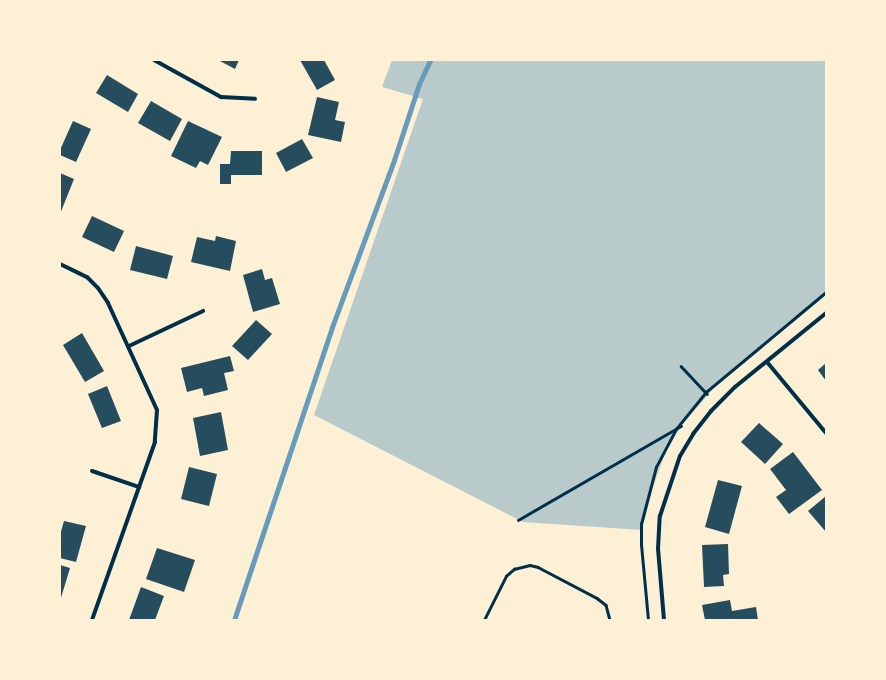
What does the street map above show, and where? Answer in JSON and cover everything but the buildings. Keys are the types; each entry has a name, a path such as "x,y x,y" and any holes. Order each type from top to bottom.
{"street":[{"path":"154,60 221,97 255,99"},
{"path":"60,264 87,278 98,288 116,318 157,410 155,442 92,620"},
{"path":"129,346 203,311"},
{"path":"664,620 658,549 660,516 680,456 693,434 711,411 735,387 826,313"},
{"path":"767,362 826,433"},
{"path":"92,471 139,487"}],"path":[{"path":"681,366 707,394"},
{"path":"518,520 682,426"},
{"path":"484,620 506,576 514,569 538,566 597,598 606,605 610,620"}],"shaded area":[{"path":"392,60 826,60 826,295 713,389 681,426 665,453 653,487 642,530 523,522 314,415 423,99 382,87"}],"waterway":[{"path":"234,620 332,327 394,160 419,84 430,60"}]}
